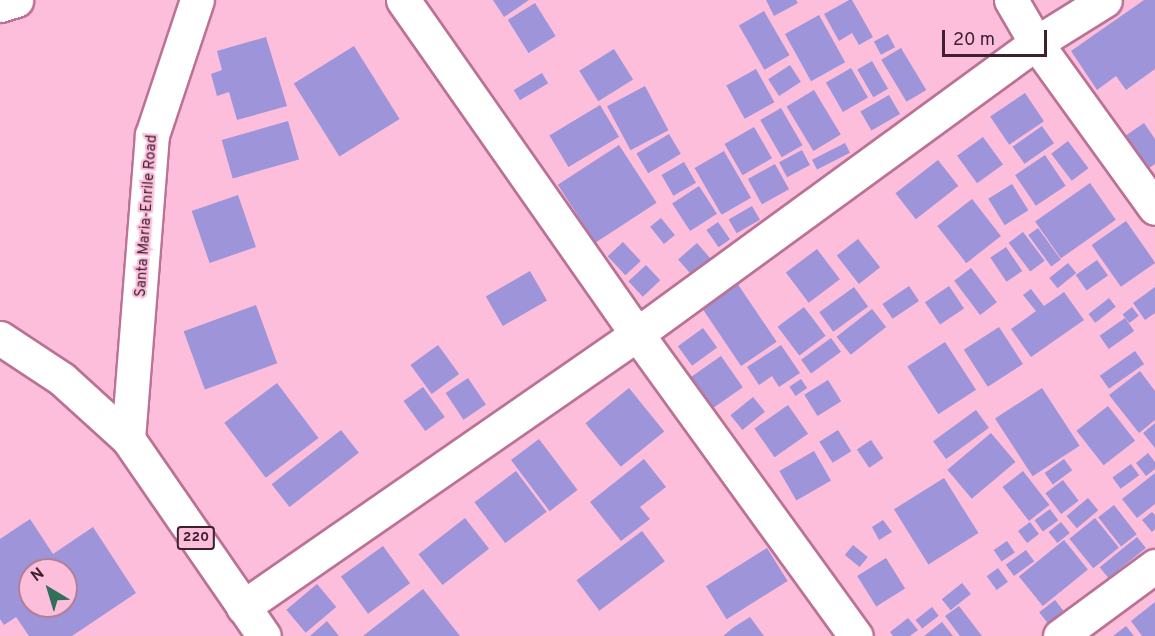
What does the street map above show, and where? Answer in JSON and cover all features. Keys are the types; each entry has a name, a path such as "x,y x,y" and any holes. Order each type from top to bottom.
{"street":[{"path":"0,5 16,0"},
{"name":"Santa Maria-Enrile Road","path":"128,439 152,135 197,0"},
{"path":"403,0 638,334 856,636"},
{"path":"1011,0 1036,43 1155,208"},
{"path":"243,607 638,334 1036,43 1105,0"},
{"name":"220","path":"0,338 62,379 128,439 264,636"},
{"path":"1060,636 1155,566"}],"building":[{"path":"493,0 529,0 504,17"},
{"path":"766,0 796,0 798,3 774,16"},
{"path":"852,0 873,37 859,45 852,33 839,41 824,14"},
{"path":"1144,0 1155,0 1155,69 1126,90 1116,76 1097,90 1071,51"},
{"path":"535,3 556,36 529,53 508,20"},
{"path":"764,11 790,55 764,70 739,26"},
{"path":"819,15 845,62 811,81 785,34"},
{"path":"888,34 895,47 881,55 874,42"},
{"path":"266,37 287,106 237,120 229,92 217,96 211,74 222,70 217,51"},
{"path":"354,46 400,119 339,157 294,84"},
{"path":"901,48 926,90 907,102 881,60"},
{"path":"614,49 633,80 598,101 579,71"},
{"path":"872,61 888,89 873,97 857,70"},
{"path":"790,65 801,82 779,96 768,79"},
{"path":"851,68 868,97 843,112 826,82"},
{"path":"756,69 774,102 745,119 726,85"},
{"path":"542,73 548,83 520,100 514,90"},
{"path":"645,86 668,130 631,150 607,106"},
{"path":"814,90 841,135 813,151 787,106"},
{"path":"1025,93 1044,121 1009,145 990,116"},
{"path":"889,95 900,114 871,131 860,112"},
{"path":"600,105 619,137 568,167 549,135"},
{"path":"781,108 802,145 782,157 760,120"},
{"path":"288,121 299,159 233,178 222,140"},
{"path":"1144,123 1155,139 1155,164 1149,168 1125,136"},
{"path":"1042,126 1054,143 1025,164 1013,147"},
{"path":"754,127 772,158 743,175 725,144"},
{"path":"669,134 681,154 648,173 636,154"},
{"path":"983,137 1003,165 977,183 957,156"},
{"path":"1068,141 1088,168 1072,181 1051,154"},
{"path":"845,143 850,153 817,170 812,160"},
{"path":"619,145 657,203 595,243 558,185"},
{"path":"802,150 810,165 787,177 779,162"},
{"path":"724,151 751,198 722,215 695,168"},
{"path":"1045,155 1066,186 1036,206 1015,175"},
{"path":"938,160 958,186 916,219 895,193"},
{"path":"684,162 696,183 673,196 661,175"},
{"path":"775,164 789,189 762,204 748,179"},
{"path":"1090,183 1116,220 1061,258 1035,221"},
{"path":"1012,184 1028,210 1005,225 988,199"},
{"path":"699,186 717,214 690,231 672,203"},
{"path":"238,195 256,247 210,263 192,211"},
{"path":"972,199 1001,236 966,263 937,226"},
{"path":"752,206 760,220 737,233 729,220"},
{"path":"661,218 675,235 664,244 650,227"},
{"path":"1126,221 1155,263 1121,287 1092,245"},
{"path":"718,222 730,239 719,247 707,230"},
{"path":"1038,228 1061,260 1051,267 1028,235"},
{"path":"1023,232 1045,261 1030,272 1009,243"},
{"path":"858,239 880,267 859,284 837,256"},
{"path":"623,242 641,261 625,275 608,256"},
{"path":"697,243 711,259 692,275 678,259"},
{"path":"1006,247 1022,271 1006,282 990,258"},
{"path":"817,249 840,279 809,303 786,272"},
{"path":"1097,260 1108,276 1087,290 1076,275"},
{"path":"1068,263 1076,273 1058,288 1049,278"},
{"path":"646,265 660,280 643,297 628,281"},
{"path":"971,268 997,302 980,315 954,281"},
{"path":"530,271 547,300 503,326 486,296"},
{"path":"737,283 777,342 741,366 701,307"},
{"path":"909,286 919,301 893,319 882,304"},
{"path":"949,286 964,308 940,325 925,302"},
{"path":"854,287 868,306 833,332 819,312"},
{"path":"1155,287 1155,313 1145,320 1133,303"},
{"path":"1031,289 1044,306 1064,292 1084,320 1031,357 1011,329 1036,311 1023,295"},
{"path":"1109,298 1116,307 1095,323 1089,314"},
{"path":"256,305 277,363 205,390 184,331"},
{"path":"804,307 826,336 799,356 778,327"},
{"path":"1132,307 1139,316 1129,323 1123,314"},
{"path":"872,309 886,327 851,355 837,337"},
{"path":"1125,318 1134,331 1109,349 1100,336"},
{"path":"999,327 1023,364 988,387 964,350"},
{"path":"703,328 717,347 692,366 678,346"},
{"path":"831,338 841,352 811,374 801,360"},
{"path":"945,342 976,390 938,414 907,367"},
{"path":"438,345 459,374 432,394 410,365"},
{"path":"781,345 800,373 779,387 772,376 759,385 747,367"},
{"path":"1135,351 1144,364 1109,389 1100,376"},
{"path":"721,356 743,387 708,411 687,380"},
{"path":"1140,371 1155,391 1155,420 1139,433 1109,395"},
{"path":"468,378 486,405 464,420 446,393"},
{"path":"801,379 807,388 796,396 789,387"},
{"path":"828,380 841,401 818,416 804,395"},
{"path":"277,383 319,438 266,478 224,423"},
{"path":"423,387 445,417 425,431 404,401"},
{"path":"629,388 664,432 621,467 585,423"},
{"path":"1042,388 1080,446 1033,476 995,418"},
{"path":"753,397 765,412 742,430 730,415"},
{"path":"788,405 808,434 774,457 754,429"},
{"path":"1108,406 1135,441 1104,465 1076,431"},
{"path":"976,410 989,428 946,459 933,441"},
{"path":"1155,423 1155,448 1143,433"},
{"path":"341,430 359,453 290,507 272,484"},
{"path":"838,430 851,451 833,463 819,442"},
{"path":"991,433 1015,462 972,499 947,470"},
{"path":"539,439 578,490 550,511 511,460"},
{"path":"871,440 883,458 869,468 857,450"},
{"path":"814,451 831,480 796,500 779,471"},
{"path":"1148,453 1155,462 1155,469 1146,476 1136,463"},
{"path":"644,459 666,487 640,507 650,519 621,541 590,502"},
{"path":"1064,459 1072,470 1053,484 1045,473"},
{"path":"1131,464 1139,475 1121,489 1112,478"},
{"path":"516,471 547,512 505,543 474,502"},
{"path":"1023,471 1049,505 1029,521 1003,487"},
{"path":"1155,473 1155,504 1137,518 1122,499"},
{"path":"944,478 978,533 928,564 894,509"},
{"path":"1063,480 1079,501 1061,514 1045,493"},
{"path":"1088,498 1098,510 1077,528 1067,516"},
{"path":"1114,505 1137,534 1121,546 1098,517"},
{"path":"1050,509 1058,520 1043,531 1035,520"},
{"path":"1152,512 1155,515 1155,529 1152,532 1142,520"},
{"path":"465,518 489,549 443,585 419,554"},
{"path":"1095,518 1119,548 1093,568 1069,539"},
{"path":"30,519 53,554 93,527 136,593 72,636 29,636 16,617 4,625 0,619 0,539"},
{"path":"883,520 892,532 879,540 872,527"},
{"path":"1030,522 1039,534 1027,543 1018,531"},
{"path":"1061,522 1070,533 1057,543 1049,532"},
{"path":"642,531 665,561 599,611 577,580"},
{"path":"1137,537 1146,548 1109,578 1100,567"},
{"path":"1064,540 1088,570 1043,606 1019,577"},
{"path":"1007,541 1015,553 1002,562 994,550"},
{"path":"853,545 868,557 860,567 845,555"},
{"path":"383,546 410,583 368,614 341,577"},
{"path":"767,548 788,581 727,619 706,586"},
{"path":"1026,550 1034,561 1014,576 1006,565"},
{"path":"886,558 905,589 876,607 857,576"},
{"path":"998,568 1008,582 997,590 987,576"},
{"path":"962,583 971,594 951,610 942,599"},
{"path":"317,584 336,607 306,633 286,610"},
{"path":"423,589 460,636 363,636"},
{"path":"1055,600 1065,613 1049,625 1039,612"},
{"path":"1155,602 1155,636 1142,636 1131,621"},
{"path":"959,606 982,636 960,636 945,616"},
{"path":"932,607 939,616 922,629 915,620"},
{"path":"750,617 764,636 723,636 734,627"},
{"path":"908,618 918,630 910,636 893,636 890,632"},
{"path":"327,621 339,636 310,636"},
{"path":"942,622 953,636 924,636"},
{"path":"1126,626 1134,636 1113,636"}]}
